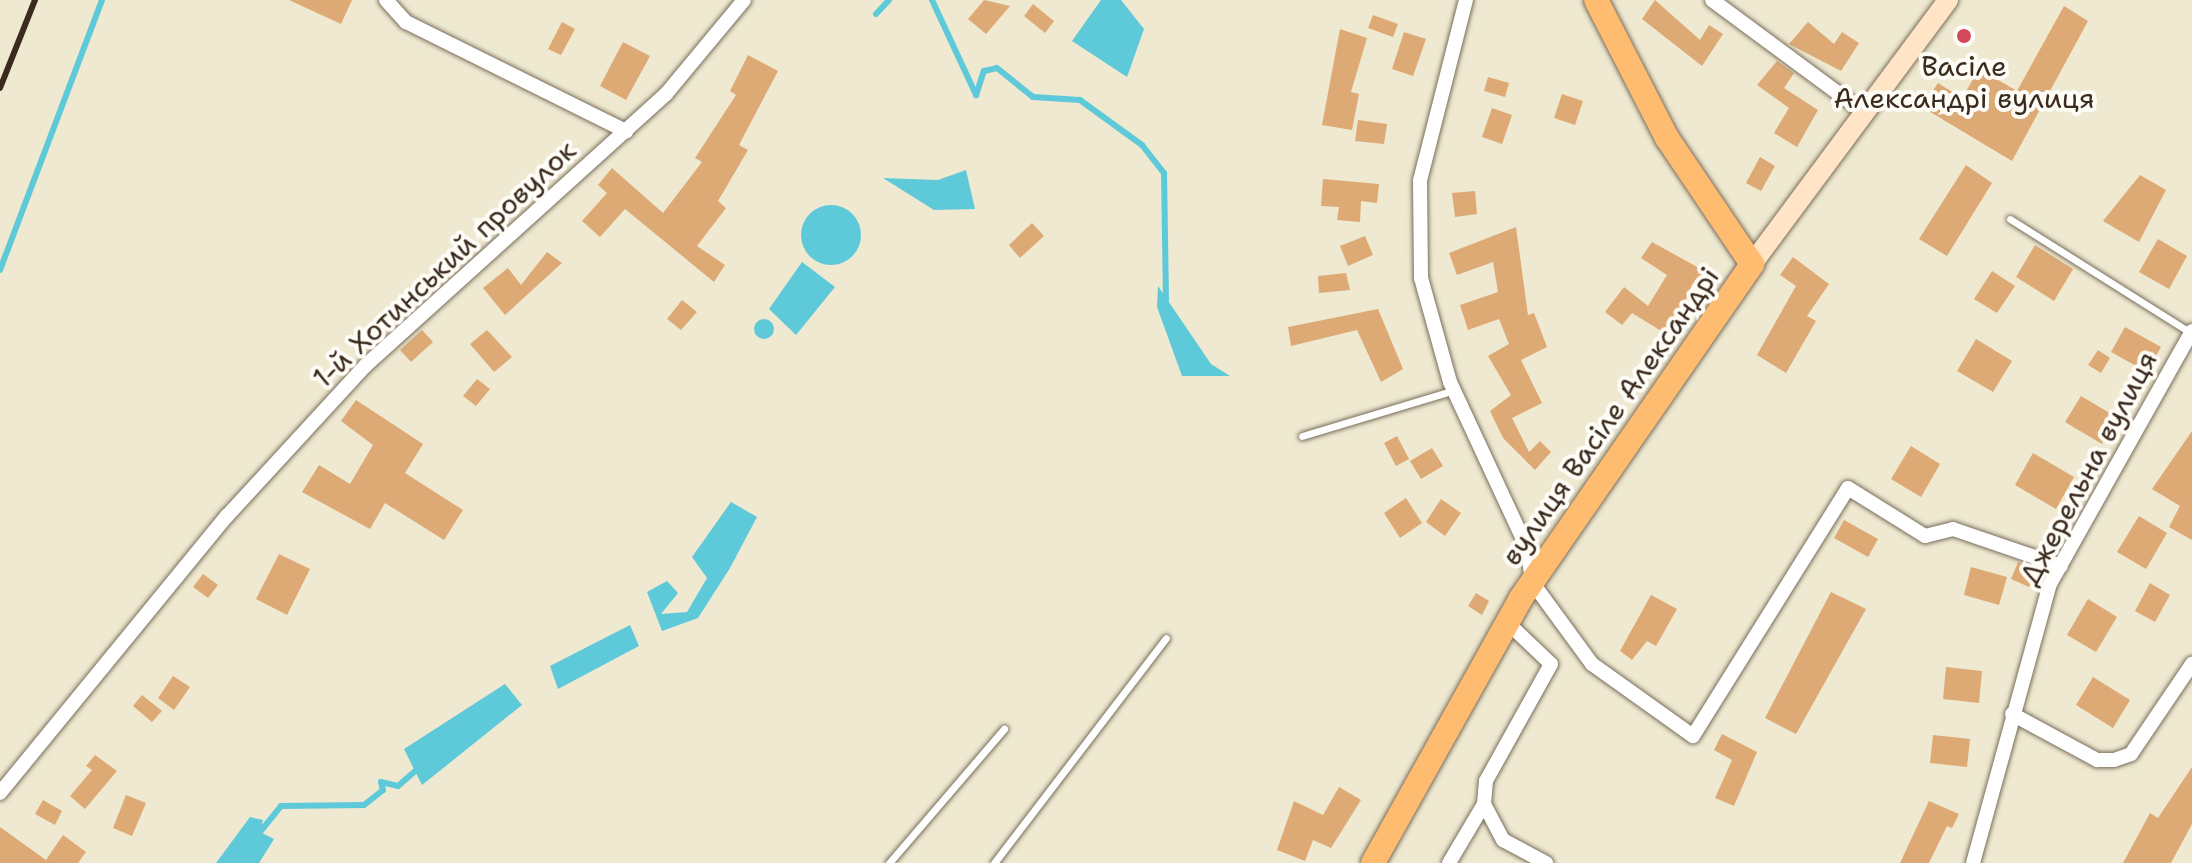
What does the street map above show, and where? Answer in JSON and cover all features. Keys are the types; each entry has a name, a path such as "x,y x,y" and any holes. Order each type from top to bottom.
{"highway":[{"path":"1596,0 1667,138 1752,264"},
{"name":"вулиця Васіле Александрі","path":"1373,863 1532,582 1752,264"}],"main road":[{"name":"вулиця Васіле Александрі","path":"1752,264 1862,111 1948,0"}],"street":[{"path":"386,0 406,22 626,131"},
{"name":"1-й Хотинський провулок","path":"0,793 227,516 366,365 626,131 744,0"},
{"path":"1466,0 1428,131 1418,229 1432,327 1454,390 1528,550 1532,582 1592,664 1693,736 1848,488 1925,536 1953,529 2061,566"},
{"path":"1712,0 1862,111"},
{"name":"Джерельна вулиця","path":"1973,863 2012,714 2061,566 2192,332"},
{"path":"1449,863 1484,804 1486,781 1551,664 1509,624"},
{"path":"2012,714 2097,760 2114,760 2131,754 2192,664"},
{"path":"1484,804 1503,840 1546,863"}],"lane":[{"path":"2010,219 2192,332"},
{"path":"1302,436 1454,390"},
{"path":"994,863 1166,638"},
{"path":"889,863 1004,729"}],"water":[{"path":"1101,0 1121,0 1144,29 1127,77 1072,41"},
{"path":"966,170 975,209 934,210 883,178 938,180"},
{"path":"831,205 852,214 861,235 852,256 831,265 810,256 801,235 810,214"},
{"path":"802,262 835,287 796,335 769,309"},
{"path":"1158,286 1211,364 1230,376 1182,376 1157,307"},
{"path":"764,319 771,322 774,329 771,336 764,339 757,336 754,329 757,322"},
{"path":"731,502 757,517 730,568 698,618 662,631 647,592 667,581 678,593 661,614 687,612 707,578 692,557"},
{"path":"630,625 639,646 558,689 550,666"},
{"path":"505,684 522,705 422,785 404,749"},
{"path":"250,817 263,820 260,832 274,839 259,863 216,863"}],"building":[{"path":"289,0 352,0 341,24"},
{"path":"984,0 1010,6 986,34 968,19"},
{"path":"1655,0 1700,40 1709,25 1723,34 1702,66 1642,19"},
{"path":"1033,4 1054,21 1045,33 1024,16"},
{"path":"2064,6 2088,21 2012,161 1922,107 1938,83 1962,98 1979,69 2017,91"},
{"path":"1373,15 1398,24 1393,37 1368,28"},
{"path":"562,22 575,29 561,55 548,49"},
{"path":"1808,22 1834,44 1842,32 1859,43 1841,71 1789,44"},
{"path":"1340,29 1367,38 1351,92 1359,94 1352,130 1322,125"},
{"path":"1404,32 1426,39 1413,76 1392,69"},
{"path":"623,42 650,56 626,100 600,86"},
{"path":"748,55 778,71 739,145 748,150 718,201 726,208 697,246 725,265 714,282 625,209 600,237 582,221 607,193 598,185 612,168 663,213 702,162 695,158 736,95 730,91"},
{"path":"1777,61 1794,73 1784,88 1818,110 1797,147 1774,133 1789,108 1757,85"},
{"path":"1488,77 1509,83 1505,97 1484,91"},
{"path":"1562,94 1583,101 1575,125 1554,118"},
{"path":"1492,108 1512,115 1502,144 1482,137"},
{"path":"1358,120 1387,124 1384,144 1355,141"},
{"path":"1760,157 1775,166 1761,191 1746,183"},
{"path":"1966,165 1992,183 1947,256 1919,239"},
{"path":"2140,175 2166,190 2139,242 2103,221"},
{"path":"1323,179 1379,184 1377,203 1361,201 1360,222 1337,220 1339,207 1321,206"},
{"path":"1475,191 1477,214 1455,217 1452,193"},
{"path":"1032,223 1044,236 1020,258 1009,245"},
{"path":"1516,227 1528,315 1534,313 1547,347 1521,360 1542,403 1512,418 1529,452 1540,441 1551,452 1535,470 1503,438 1490,411 1511,395 1488,356 1509,344 1499,319 1468,330 1460,305 1498,292 1493,262 1457,275 1449,253"},
{"path":"1365,236 1373,255 1348,266 1340,246"},
{"path":"2158,239 2187,256 2169,289 2139,272"},
{"path":"1652,242 1708,273 1666,334 1632,313 1622,325 1605,312 1624,287 1648,306 1667,275 1641,258"},
{"path":"2035,245 2073,269 2054,301 2016,277"},
{"path":"547,252 562,263 505,315 483,288 508,268 521,285"},
{"path":"1793,257 1829,284 1807,316 1816,321 1786,373 1757,355 1796,286 1780,275"},
{"path":"1992,271 2015,286 1997,313 1974,299"},
{"path":"1346,273 1350,290 1319,293 1318,276"},
{"path":"682,300 697,312 681,330 667,319"},
{"path":"1378,309 1403,369 1381,382 1357,330 1291,346 1288,327"},
{"path":"2125,327 2161,347 2147,372 2111,352"},
{"path":"422,330 433,342 411,362 400,350"},
{"path":"487,330 512,357 494,372 470,344"},
{"path":"1976,339 2012,361 1993,392 1957,371"},
{"path":"2098,350 2110,358 2101,373 2088,365"},
{"path":"477,379 490,389 476,406 463,396"},
{"path":"2081,396 2118,418 2102,444 2065,422"},
{"path":"356,400 423,444 405,473 463,510 444,540 385,503 370,529 302,492 319,465 350,484 373,445 341,421"},
{"path":"2192,431 2192,540 2169,527 2180,506 2152,489"},
{"path":"1397,436 1409,459 1396,466 1384,443"},
{"path":"1911,446 1940,464 1921,497 1891,479"},
{"path":"1432,448 1443,466 1421,479 1410,461"},
{"path":"2033,453 2074,477 2056,509 2015,485"},
{"path":"1406,498 1422,523 1400,538 1384,513"},
{"path":"1441,499 1461,513 1445,536 1426,522"},
{"path":"2139,516 2167,533 2146,569 2117,552"},
{"path":"1844,520 1878,539 1868,557 1834,538"},
{"path":"279,554 310,569 287,615 256,599"},
{"path":"2018,562 2037,570 2029,587 2011,579"},
{"path":"1971,567 2007,577 1999,605 1964,595"},
{"path":"203,574 218,585 208,598 193,587"},
{"path":"2150,583 2170,595 2155,622 2135,611"},
{"path":"1831,592 1866,609 1796,734 1765,718"},
{"path":"1476,593 1489,601 1482,615 1468,606"},
{"path":"1651,595 1677,609 1656,646 1647,641 1632,660 1620,651"},
{"path":"2088,599 2117,617 2096,652 2067,635"},
{"path":"1946,667 1982,671 1979,703 1943,699"},
{"path":"173,676 190,687 174,710 158,698"},
{"path":"2093,677 2130,700 2113,728 2076,705"},
{"path":"142,695 162,711 152,722 133,706"},
{"path":"1722,734 1757,752 1734,806 1715,798 1732,760 1714,750"},
{"path":"1933,735 1970,739 1967,767 1930,763"},
{"path":"95,755 117,771 85,809 70,796 92,770 86,766"},
{"path":"2192,767 2192,824 2171,863 2123,863 2150,813 2158,818"},
{"path":"1339,787 1361,800 1331,848 1313,840 1305,861 1277,850 1294,801 1323,815"},
{"path":"126,795 146,803 132,836 113,828"},
{"path":"43,800 62,811 55,825 35,814"},
{"path":"1929,801 1959,814 1952,828 1947,826 1929,863 1900,863"},
{"path":"0,827 46,860 63,835 86,852 78,863 0,863"}],"waterway":[{"path":"0,270 102,0"},
{"path":"876,14 889,0"},
{"path":"932,0 976,95 984,71 997,68 1033,97 1080,100 1142,145 1164,173 1166,300"},
{"path":"260,832 281,806 364,805 383,790 381,782 398,786 420,767"}],"railway":[{"path":"0,88 35,0"}],"place":[{"name":"Васіле Александрі вулиця","path":"1964,36"}]}
